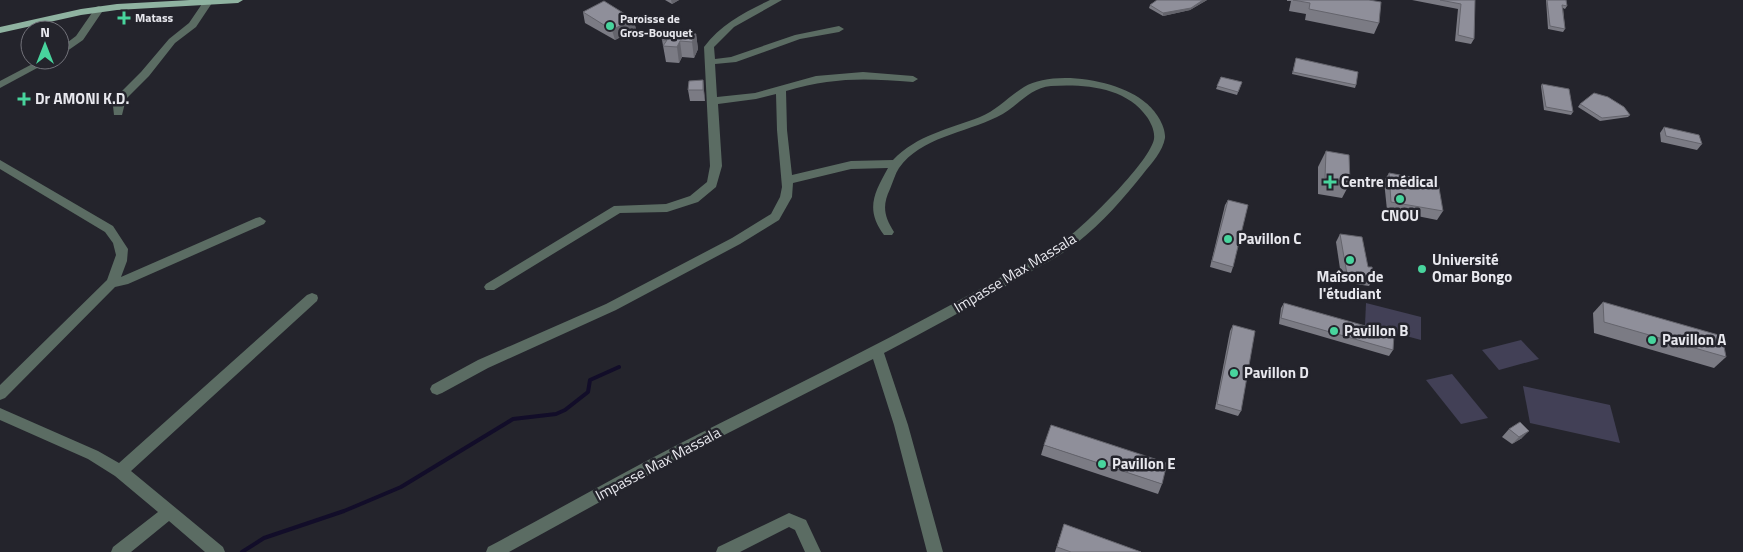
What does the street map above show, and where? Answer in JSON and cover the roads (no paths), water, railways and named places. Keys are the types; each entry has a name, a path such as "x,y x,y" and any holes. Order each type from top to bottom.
{"main road":[{"path":"0,30 99,9 238,0"}],"street":[{"path":"490,287 618,209 667,208 694,199 712,184 716,166 713,123 714,100 709,62 710,47 715,38 725,30 777,0"},
{"path":"118,113 121,98 145,74 172,41 193,25 207,3"},
{"path":"70,46 80,38 99,9"},
{"path":"709,62 732,60 798,37 839,29"},
{"path":"0,85 28,70"},
{"path":"714,100 747,98 823,78 876,76 913,79"},
{"name":"Impasse Max Massala","path":"494,552 680,451 877,351 991,290 1074,239 1104,211 1151,156 1159,141 1159,131 1144,106 1128,94 1095,84 1050,83 1029,88 998,113 930,140 909,152 896,164 877,204 879,216 888,232"},
{"path":"437,389 483,364 611,307 756,230 779,213 786,197 788,180 782,130 781,90"},
{"path":"0,164 109,229 120,240 122,252 122,261 111,282 0,394"},
{"path":"788,180 851,165 896,164"},
{"path":"111,282 124,281 260,221"},
{"path":"120,471 312,298"},
{"path":"877,351 901,424 935,552"},
{"path":"0,414 93,455 120,471 217,552"},
{"path":"119,552 170,511"},
{"path":"724,552 789,520 801,525 813,552"}],"waterway":[{"path":"242,552 264,538 344,511 401,487 513,419 556,414 565,410 588,392 590,380 619,367"}],"place":[{"name":"Matass","path":"124,18"},
{"name":"Paroisse de Gros-Bouquet","path":"610,26"},
{"name":"Dr AMONI K.D.","path":"24,99"},
{"name":"Centre médical","path":"1330,182"},
{"name":"CNOU","path":"1400,199"},
{"name":"Pavillon C","path":"1228,239"},
{"name":"Maîson de l'étudiant","path":"1350,260"},
{"name":"Université Omar Bongo","path":"1422,269"},
{"name":"Pavillon B","path":"1334,331"},
{"name":"Pavillon A","path":"1652,340"},
{"name":"Pavillon D","path":"1234,373"},
{"name":"Pavillon E","path":"1102,464"}]}
